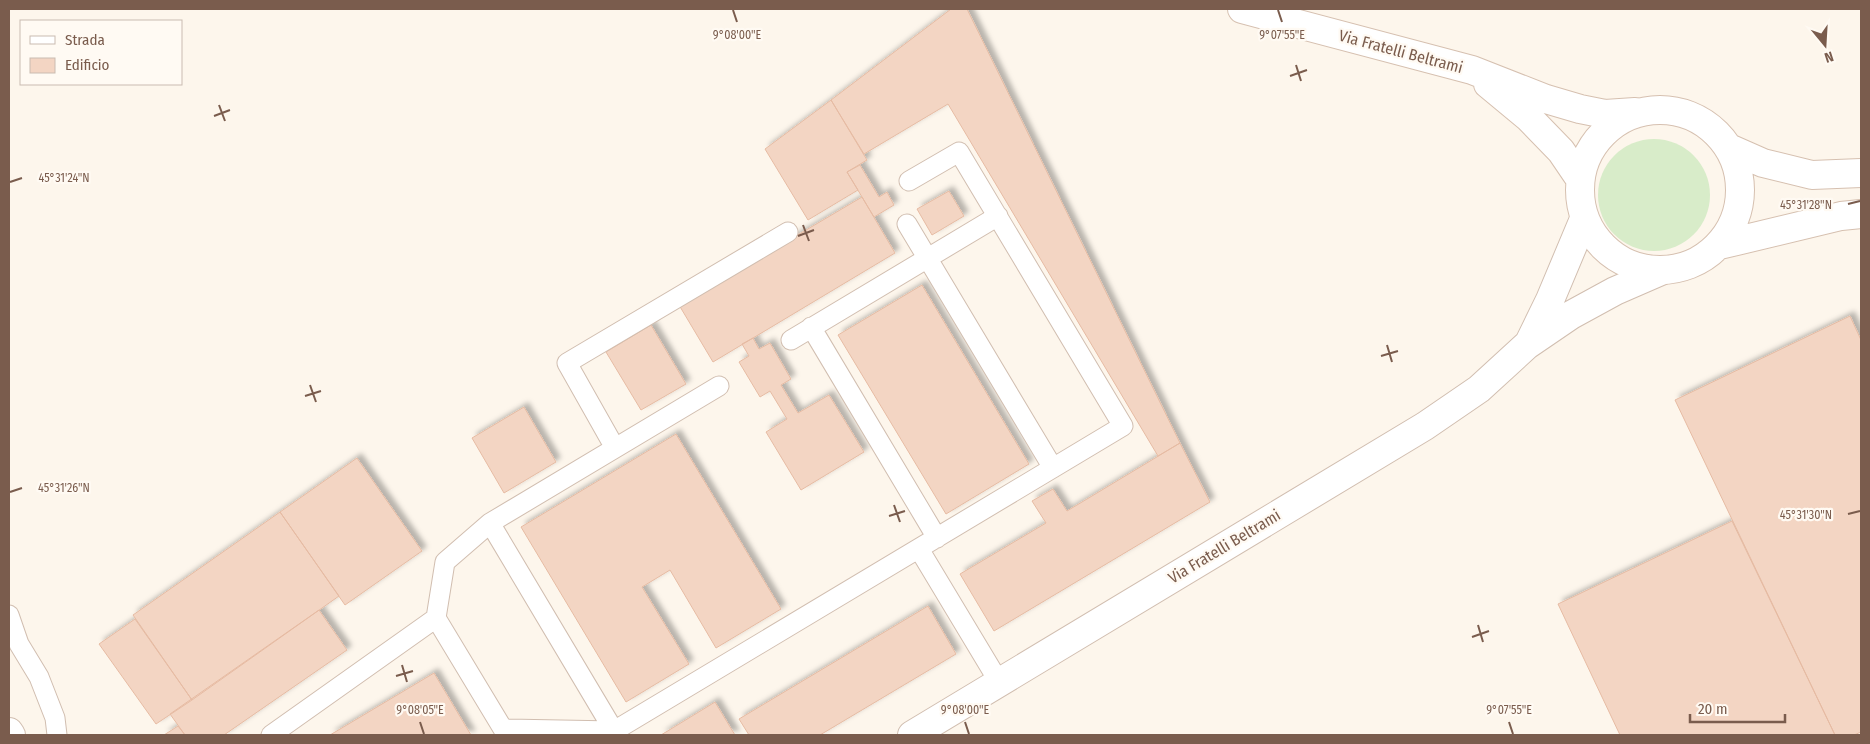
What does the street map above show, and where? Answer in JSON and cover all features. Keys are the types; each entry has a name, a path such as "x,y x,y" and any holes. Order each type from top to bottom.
{"street":[{"name":"Via Fratelli Beltrami","path":"1242,9 1472,70 1580,110 1605,114 1643,111"},
{"name":"Via Fratelli Beltrami","path":"1472,70 1535,125 1561,151 1580,179"},
{"path":"1668,110 1692,116 1713,129 1729,148 1739,172 1741,198 1734,223 1720,245 1703,258 1683,268 1661,271 1636,268 1614,258 1596,240 1584,219 1579,199 1580,179 1587,155 1601,135 1620,120 1643,111 1668,110"},
{"path":"1729,148 1764,162 1812,175 1861,173"},
{"path":"1720,245 1855,211"},
{"name":"Via Fratelli Beltrami","path":"1528,345 1550,300 1584,219"},
{"name":"Via Fratelli Beltrami","path":"912,735 1426,426 1480,389 1528,345 1571,315 1615,291 1661,271"}],"lane":[{"path":"719,386 490,523 445,562 436,618 503,730 614,731 1123,426 960,152 909,181"},
{"path":"791,340 998,216"},
{"path":"907,224 1053,468"},
{"path":"615,448 566,363 788,232"},
{"path":"812,327 937,538"},
{"path":"490,523 614,731"},
{"path":"919,548 999,682"},
{"path":"9,615 19,644 39,677 55,718 57,735"},
{"path":"271,735 436,618"}],"green space":[{"path":"1654,139 1665,140 1675,144 1693,156 1705,174 1709,184 1709,206 1705,216 1693,234 1675,246 1665,250 1654,251 1643,250 1633,246 1615,234 1603,216 1599,206 1598,195 1599,184 1603,174 1615,156 1633,144 1643,140"}],"building":[{"path":"951,9 967,9 1180,443 1158,456 948,104 864,154 831,100"},
{"path":"831,100 867,160 847,172 858,190 808,220 765,149"},
{"path":"860,165 879,197 887,192 894,205 874,217 847,172"},
{"path":"949,191 964,216 932,235 917,209"},
{"path":"862,197 895,253 713,362 679,305"},
{"path":"922,285 1029,464 946,514 838,335"},
{"path":"1850,316 1861,340 1861,732 1854,735 1835,735 1675,400"},
{"path":"651,325 686,384 641,410 606,352"},
{"path":"753,338 759,349 770,343 791,379 781,385 798,413 829,395 864,452 801,490 766,432 787,419 770,391 760,397 739,362 749,356 742,344"},
{"path":"524,407 556,462 504,493 472,438"},
{"path":"676,434 781,609 716,648 670,570 642,587 689,664 626,702 521,527"},
{"path":"1180,443 1210,502 994,631 960,574 1046,523 1032,501 1053,489 1067,511"},
{"path":"357,458 422,551 345,605 280,512"},
{"path":"280,512 339,596 192,700 133,615"},
{"path":"1732,521 1835,735 1620,735 1558,604"},
{"path":"928,606 956,654 820,735 749,735 739,719"},
{"path":"319,610 347,650 224,735 185,735 170,714"},
{"path":"135,619 192,700 156,724 99,644"},
{"path":"434,673 471,735 330,735"},
{"path":"715,702 735,735 661,735"},
{"path":"178,726 185,735 164,735"}]}
